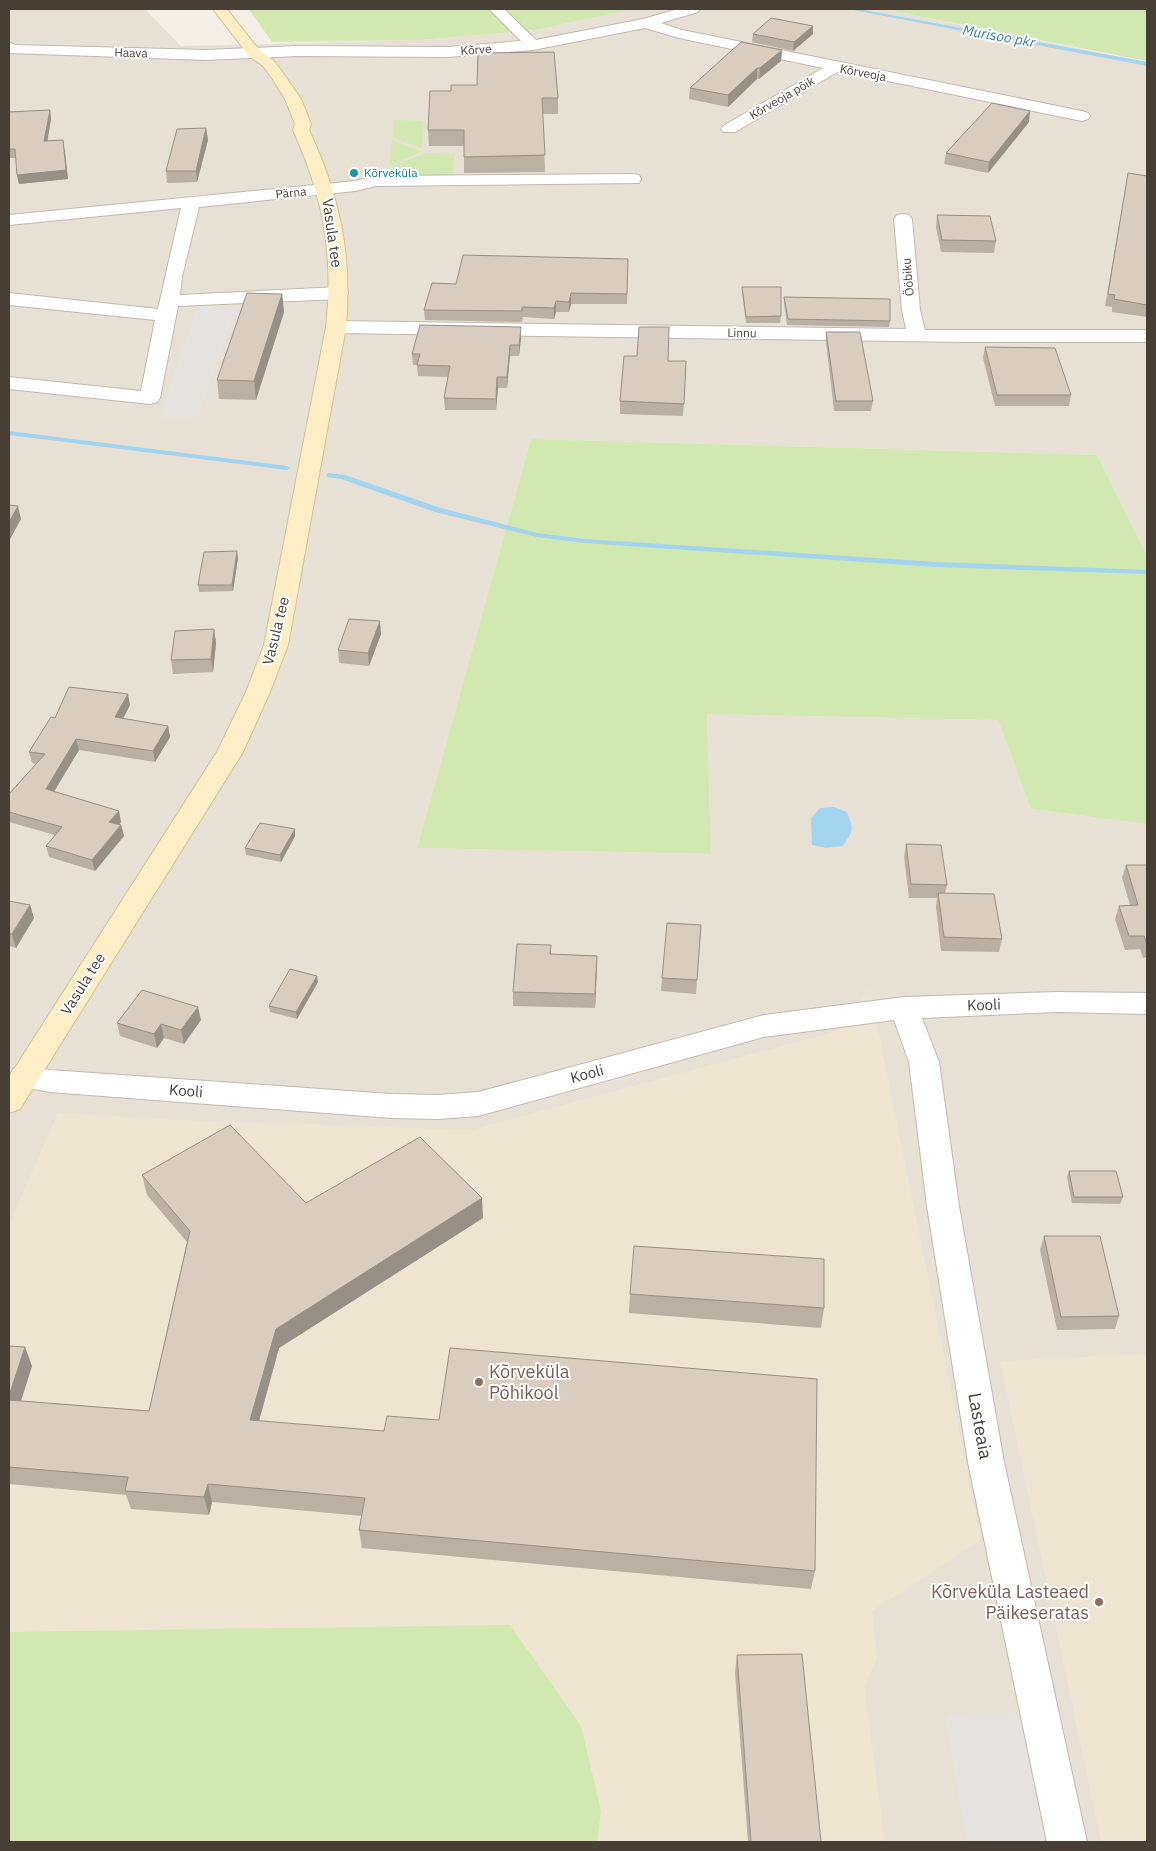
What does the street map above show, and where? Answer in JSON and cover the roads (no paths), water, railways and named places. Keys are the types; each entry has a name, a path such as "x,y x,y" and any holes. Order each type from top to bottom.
{"street":[{"name":"Vasula tee","path":"16,1089 230,752 258,692 276,645 336,327 339,293 332,222 325,189 316,162 301,130 292,125 255,66 254,53 220,9"},
{"path":"496,9 532,45"},
{"name":"Kõrve","path":"254,53 306,51 448,52 532,45 646,23 693,9"},
{"name":"Kõrveoja","path":"646,23 679,34 1082,116"},
{"name":"Haava","path":"9,47 10,49 149,54 254,53"},
{"name":"Kõrveoja põik","path":"729,130 835,67"},
{"name":"Pärna","path":"9,220 355,186 376,181 633,179"},
{"path":"9,383 150,398 173,277 191,202"},
{"name":"Ööbiku","path":"903,219 911,310 917,335"},
{"path":"9,299 167,308 339,293"},
{"name":"Linnu","path":"336,327 917,335 1147,336"},
{"name":"Kooli","path":"16,1089 50,1081 391,1106 438,1107 478,1104 764,1026 904,1008 1057,1002 1147,1004"},
{"name":"Lasteaia","path":"904,1008 924,1062 943,1206 986,1462 1067,1842"}],"water":[{"path":"834,807 847,812 851,822 849,837 843,846 826,848 812,845 811,818 820,808"}],"waterway":[{"name":"Murisoo pkr","path":"851,9 1147,64"},
{"path":"9,433 287,468"},
{"path":"330,475 342,477 438,510 537,535 585,541 936,565 1147,572"}],"place":[{"name":"Kõrveküla","path":"354,173"},
{"name":"Kõrveküla Põhikool","path":"479,1382"},
{"name":"Kõrveküla Lasteaed Päikeseratas","path":"1099,1602"}]}
